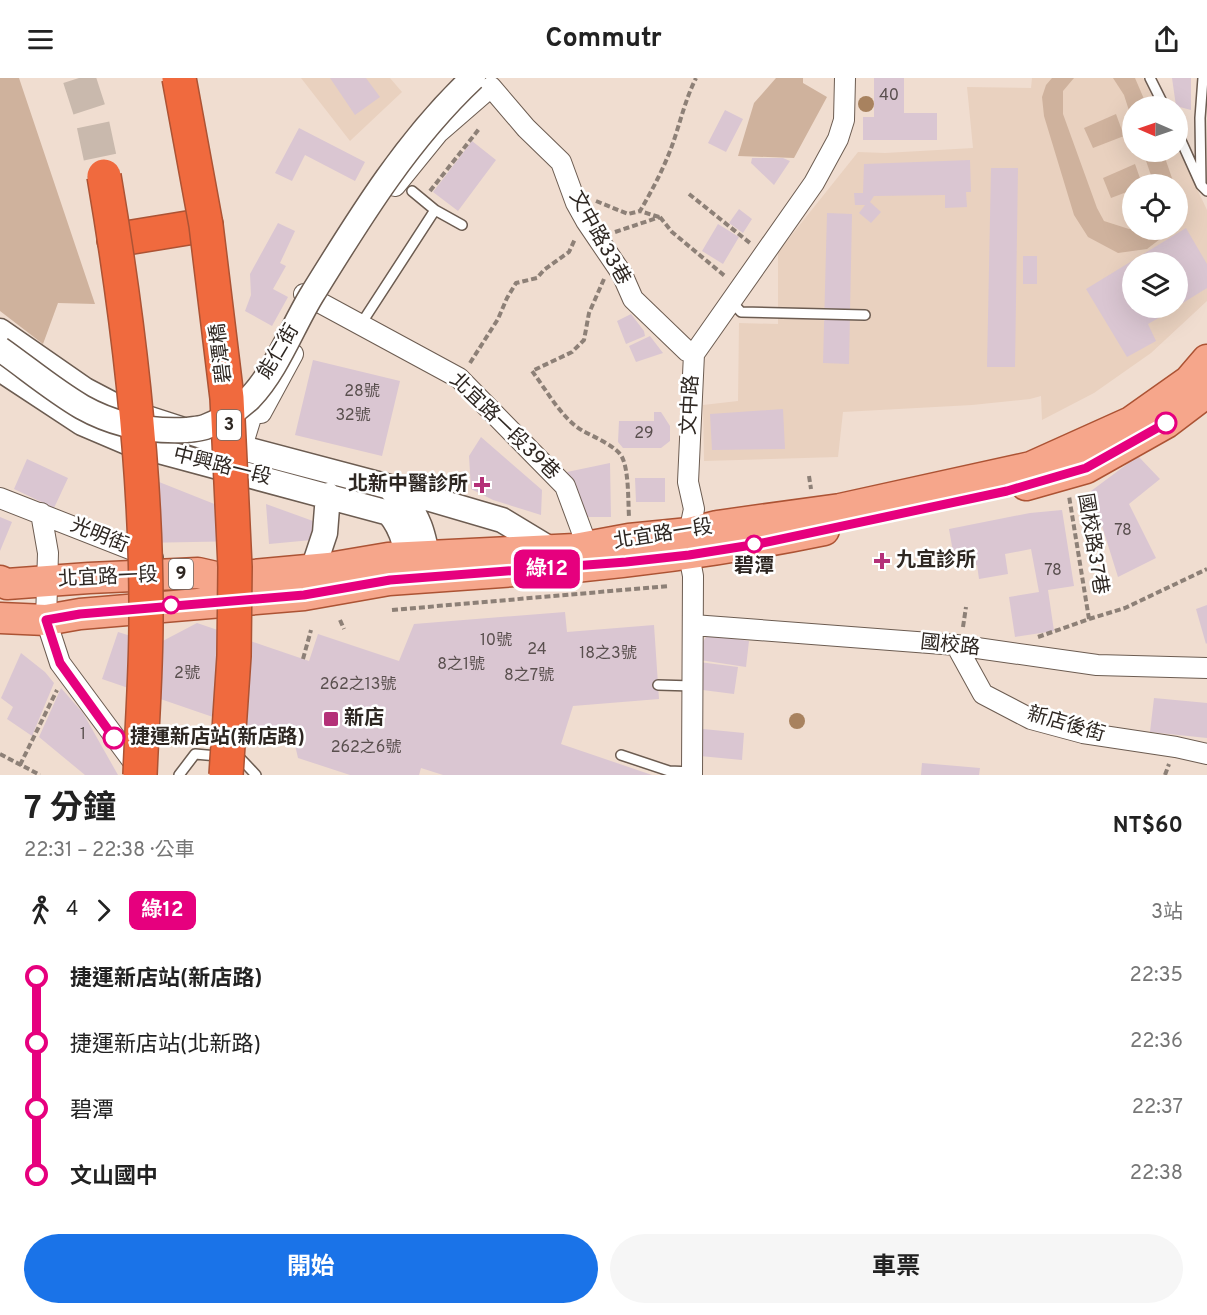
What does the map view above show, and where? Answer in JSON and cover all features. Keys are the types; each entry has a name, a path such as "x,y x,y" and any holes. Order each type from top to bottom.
{"highway":[{"name":"碧潭橋","path":"179,78 206,225 227,398 235,567 234,656 226,775"},
{"path":"104,177 132,371 143,508 146,620 142,775"},
{"path":"114,240 206,225"}],"main road":[{"name":"北宜路一段","path":"48,581 198,573 220,578 313,569 388,558 419,567 569,567 689,544 717,526 840,509 1031,467 1131,422 1189,381 1207,360"},
{"name":"北宜路一段","path":"46,620 92,612 304,595 390,580 419,567 550,549 588,548 629,539 689,544 758,544 1007,491 1086,468 1166,423 1207,390"},
{"name":"9","path":"0,581 7,584 48,581"},
{"name":"9","path":"0,618 46,620"}],"street":[{"name":"文中路","path":"692,774 693,576 689,544 694,509 688,482 688,460 694,354 814,183 838,139 844,120 845,78"},
{"path":"235,470 243,442 273,392 312,299 344,261 388,194 482,82"},
{"name":"文中路33巷","path":"482,82 561,162 576,203 622,274 633,299 687,351 694,354"},
{"name":"能仁街","path":"0,349 82,407 122,424 148,430 173,431 202,428 227,417 251,396 272,367 312,294 401,158 443,106 482,82"},
{"name":"北宜路一段39巷","path":"312,299 459,378 565,486 588,548"},
{"name":"中興路一段","path":"0,331 85,390 125,411 243,442 502,520 550,549"},
{"name":"中興路一段","path":"0,369 82,423 129,443 388,513 397,523 419,567"},
{"name":"中興路一段","path":"386,486 402,496 414,512 423,535 419,567"},
{"path":"313,569 325,533 328,495"},
{"name":"光明街","path":"0,498 131,550 198,573"},
{"path":"41,513 48,553 46,620 60,663 142,775"},
{"name":"國校路","path":"693,625 956,645 1097,665 1207,668"},
{"name":"新店後街","path":"956,645 983,694 1031,718 1083,733 1207,754"}],"lane":[{"path":"1150,78 1159,96"},
{"path":"1203,78 1200,118 1204,188"},
{"path":"1188,155 1204,188"},
{"path":"412,191 435,210 462,225"},
{"path":"361,324 435,210"},
{"path":"737,295 741,312 865,315"},
{"path":"658,685 693,686"},
{"path":"179,775 195,754 240,759 256,775"},
{"path":"621,755 669,771 692,774"}],"path":[{"path":"640,211 655,186 674,141 696,78"},
{"path":"422,201 479,129"},
{"path":"689,194 765,255"},
{"path":"628,214 640,211 660,217 672,232 737,295"},
{"path":"459,378 498,319 516,283 537,278 568,252 586,221 602,230 615,232 660,217"},
{"path":"613,259 589,313 584,340 572,352 532,371 569,420 621,456 626,477 629,539"},
{"name":"國校路37巷","path":"1066,474 1089,619"},
{"name":"國校路37巷","path":"1033,638 1125,608 1207,569"},
{"path":"392,610 669,586"},
{"path":"340,620 344,629"},
{"path":"303,659 311,630"},
{"path":"20,765 58,690"},
{"path":"0,754 40,775"}],"shaded area":[{"path":"0,78 19,78 95,304 58,303 43,344 0,311"},
{"path":"301,78 390,78 402,92 350,141"},
{"path":"776,78 803,78 803,83 827,97 794,158 738,156 754,103"},
{"path":"1032,78 1143,78 1152,96 1122,96 1122,162 1184,162 1207,210 1207,301 1151,353 1094,393 1042,420 1041,396 972,405 843,412 838,457 704,461 703,405 738,401 739,323 778,324 778,252 858,152 885,153 973,148 967,87 1031,88"},
{"path":"1052,78 1074,78 1063,91 1063,114 1097,208 1104,221 1122,227 1122,240 1159,240 1147,249 1118,253 1088,237 1074,215 1044,116 1042,97 1046,85"},
{"path":"1113,78 1135,78 1143,96 1124,95"},
{"path":"1116,114 1122,137 1093,148 1084,128"},
{"path":"1146,162 1166,162 1171,174 1151,174"},
{"path":"1135,164 1138,174 1122,174 1122,194 1111,198 1103,178"}],"building":[{"path":"330,78 366,78 380,97 355,115"},
{"path":"874,78 904,78 904,113 937,113 937,140 863,140 863,117 874,117"},
{"path":"1172,78 1191,78 1191,110 1188,109 1188,96 1175,96"},
{"path":"725,110 743,119 726,152 708,143"},
{"path":"299,128 365,162 355,181 305,155 292,181 275,173"},
{"path":"472,141 496,160 458,211 433,192"},
{"path":"752,158 783,158 790,161 774,185 751,163"},
{"path":"970,160 971,192 966,192 967,207 945,208 945,195 874,196 870,202 881,212 871,223 859,213 865,205 855,205 854,193 863,193 864,164"},
{"path":"991,168 1018,168 1015,367 987,367"},
{"path":"739,209 752,219 743,233 729,223"},
{"path":"827,213 852,214 849,364 823,363"},
{"path":"278,223 295,231 280,263 286,266 273,289 288,297 272,326 245,311 251,295 250,274"},
{"path":"718,224 739,237 723,264 702,251"},
{"path":"1188,231 1207,264 1207,288 1188,300 1188,252 1147,252 1166,240 1188,240"},
{"path":"1023,256 1037,256 1037,284 1023,284"},
{"path":"1122,267 1122,318 1158,318 1148,324 1156,341 1127,357 1086,289"},
{"path":"631,314 644,331 645,336 626,344 617,321"},
{"path":"650,336 663,353 636,362 629,346"},
{"path":"313,360 400,381 382,456 295,435"},
{"path":"783,409 785,449 712,450 710,414"},
{"path":"654,412 661,412 670,426 670,441 661,448 623,448 618,442 619,421 654,421"},
{"path":"481,437 542,490 541,515 493,500 471,489 469,456"},
{"path":"1138,456 1160,479 1129,504 1156,558 1118,577 1091,491"},
{"path":"27,459 68,478 54,508 14,489"},
{"path":"610,463 611,517 586,517 567,472"},
{"path":"134,472 247,517 246,541 140,543"},
{"path":"635,478 665,478 665,502 636,502"},
{"path":"266,504 313,521 312,540 269,544"},
{"path":"1062,510 1074,586 1048,590 1054,631 1015,637 1009,597 1039,592 1031,549 1005,554 1008,574 979,579 977,565 956,569 949,529 1030,513"},
{"path":"0,517 12,522 0,551"},
{"path":"1207,605 1207,643 1206,644 1196,609"},
{"path":"565,612 567,632 654,625 659,699 573,706 561,744 652,775 443,775 421,768 419,775 350,775 298,758 295,745 102,679 118,632 157,644 197,623 309,661 318,634 399,661 414,624"},
{"path":"710,635 749,641 746,667 700,660 702,643"},
{"path":"21,653 45,672 54,683 32,736 7,719 13,707 1,698"},
{"path":"699,662 738,667 734,694 695,689"},
{"path":"61,688 83,713 118,775 85,775 39,737"},
{"path":"1154,698 1207,703 1207,738 1150,732"},
{"path":"703,729 744,733 742,760 700,756"},
{"path":"922,763 980,768 979,775 921,775"}],"tunnel":[{"path":"79,78 91,115 104,176"}],"bus line":[{"name":"綠12","path":"114,738 60,663 46,620 80,614 304,595 390,580 626,562 758,544 1007,491 1086,468 1166,423"}],"place":[{"name":"北新中醫診所","path":"482,485"},
{"name":"碧潭","path":"754,544"},
{"name":"九宜診所","path":"882,561"},
{"name":"新店","path":"331,719"},
{"name":"捷運新店站(新店路)","path":"114,738"}]}
